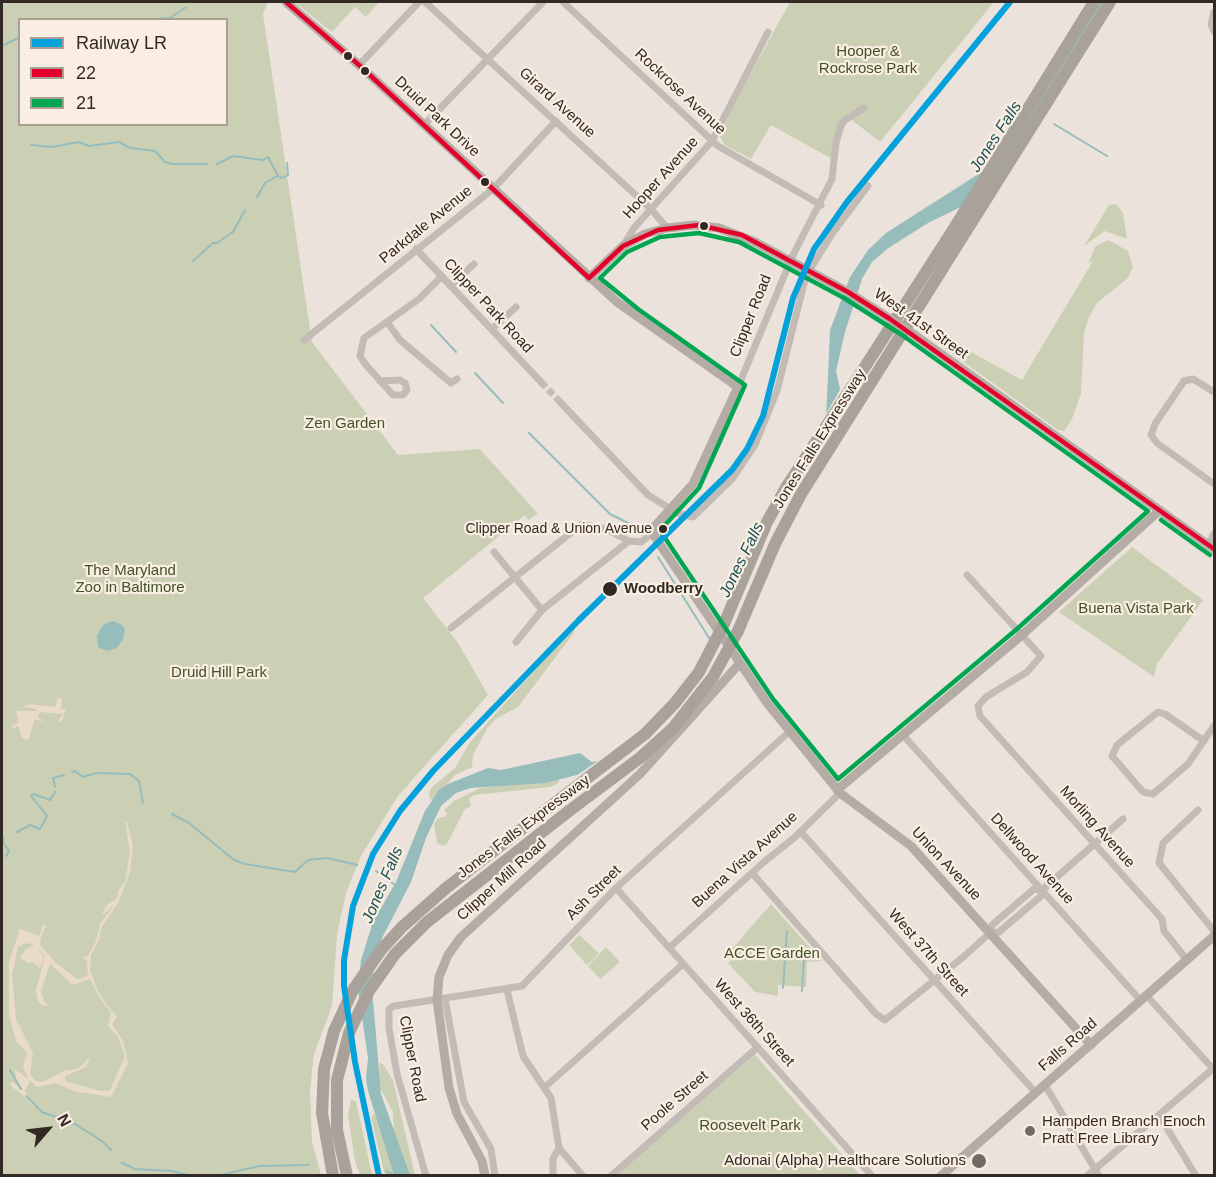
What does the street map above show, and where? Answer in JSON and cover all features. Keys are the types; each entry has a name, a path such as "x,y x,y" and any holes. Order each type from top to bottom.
{"highway":[{"name":"Jones Falls Expressway","path":"333,1176 322,1113 324,1069 330,1044 349,997 372,961 394,935 445,889 645,734 675,703 699,672 724,624 767,522 787,486 953,230 1094,2"},
{"name":"Jones Falls Expressway","path":"347,1176 337,1130 336,1080 349,1032 376,981 403,945 454,900 661,740 699,698 738,631 775,544 801,494 1110,2"}],"street":[{"name":"Druid Park Drive","path":"286,2 359,65 589,278 633,315 738,387"},
{"path":"359,65 419,2"},
{"name":"Girard Avenue","path":"425,2 651,209 668,228"},
{"path":"424,125 543,2"},
{"name":"Rockrose Avenue","path":"563,2 712,141 821,205"},
{"path":"1215,12 1211,24 1215,31"},
{"name":"Hooper Avenue","path":"623,246 634,228 712,141 768,33"},
{"name":"Clipper Road","path":"648,537 657,522 672,509 696,479 738,387 788,267 821,205 835,171 836,142 841,125 844,120 864,108"},
{"name":"Parkdale Avenue","path":"304,340 493,189 556,121"},
{"path":"561,403 642,489 682,516 693,517 732,479 747,460 774,403 806,276 832,234 868,186"},
{"name":"West 41st Street","path":"589,278 623,246 645,234 668,228 694,225 719,228 755,242 872,307 1211,547"},
{"name":"Clipper Park Road","path":"416,249 541,382"},
{"path":"450,286 474,264"},
{"path":"380,381 363,361 360,350 364,338 419,298 442,276"},
{"path":"492,329 516,307"},
{"path":"387,322 397,336 452,383 457,379"},
{"path":"1215,392 1196,380 1190,379 1182,383 1155,424 1151,435 1157,443 1215,484"},
{"name":"Buena Vista Avenue","path":"669,948 801,832 839,792 1022,635 1160,510"},
{"path":"451,628 582,524 608,530 629,542"},
{"path":"1211,547 1215,534"},
{"path":"516,642 542,610 629,542 648,537"},
{"name":"Union Avenue","path":"648,537 709,617 789,732 839,792 863,813 906,841 1090,1045"},
{"path":"494,552 542,610"},
{"path":"967,575 1022,635"},
{"name":"Morling Avenue","path":"1022,635 1041,656 1039,660 1027,672 986,697 978,706 980,716 1162,919 1164,931 1187,960"},
{"name":"Clipper Mill Road","path":"485,1176 477,1150 452,1099 441,999 441,970 459,940 640,774 740,663"},
{"path":"1204,741 1165,714 1158,712 1117,746 1112,756 1143,792 1153,794 1188,764 1215,726"},
{"name":"Ash Street","path":"389,1009 394,1006 507,990 525,984 616,888 789,732"},
{"name":"Dellwood Avenue","path":"903,735 1042,890 1214,1069"},
{"path":"1198,810 1163,843 1159,863 1181,893 1215,931"},
{"path":"752,873 876,1014 885,1020 990,933 993,925 1034,889 1042,890 1123,819"},
{"name":"West 37th Street","path":"801,832 1036,1093"},
{"name":"West 36th Street","path":"616,888 872,1176"},
{"name":"Falls Road","path":"941,1176 1215,936"},
{"path":"545,1087 683,964"},
{"path":"507,990 523,1056 551,1098 559,1148 583,1176"},
{"path":"441,999 464,1102 491,1149 495,1176"},
{"name":"Clipper Road","path":"389,1009 389,1028 407,1116 426,1176"},
{"name":"Poole Street","path":"611,1176 758,1047"},
{"path":"1087,1176 1097,1172 1159,1115 1214,1069"},
{"path":"1045,1085 1097,1172"},
{"path":"1159,1115 1196,1176"},
{"path":"553,1176 554,1155 559,1148"}],"green space":[{"name":"Druid Hill Park","path":"2,2 268,2 263,14 312,342 398,455 480,449 538,514 528,520 525,515 423,598 458,643 488,695 398,796 362,854 346,893 337,934 332,1006 314,1054 310,1091 312,1141 321,1175 2,1175"},
{"path":"294,2 379,2 366,17 355,7 332,32"},
{"name":"Hooper & Rockrose Park","path":"790,2 994,2 880,142 848,117 834,160 771,125 751,159 725,145 720,137 734,104"},
{"path":"1116,204 1123,213 1127,239 1105,231 1084,246 1109,205"},
{"path":"1108,240 1128,251 1133,267 1128,278 1097,303 1089,317 1084,333 1081,394 1072,419 1064,431 1058,430 933,340 938,334 1022,380 1090,266 1093,260 1088,264 1095,247"},
{"name":"Buena Vista Park","path":"1132,547 1203,600 1157,664 1154,677 1059,612"},
{"path":"572,629 575,629 573,634 518,707 497,718 488,727 473,755 472,767 455,775 433,800 430,799 429,793 432,787 455,768 470,742"},
{"path":"560,779 557,784 550,787 474,795 469,799 471,806 465,809 447,844 442,846 437,843 434,824 438,818 445,817 447,813 444,810 454,801 480,788"},
{"name":"ACCE Garden","path":"771,904 822,961 807,962 806,987 778,985 778,996 755,992 728,963 737,955 732,949"},
{"path":"579,935 599,953 587,965 569,945"},
{"path":"606,947 620,962 600,979 588,966"},
{"name":"Roosevelt Park","path":"755,1055 860,1175 614,1176 659,1138"},
{"path":"379,1063 383,1064 393,1080 415,1175 409,1175 394,1132 393,1112 380,1088"},
{"path":"351,1100 356,1101 372,1175 360,1175 355,1161 348,1116"},
{"path":"374,1114 377,1116 404,1175 385,1175 371,1118"}],"shaded area":[{"path":"57,698 62,699 61,709 66,709 62,721 57,723 63,714 40,712 37,717 44,722 35,719 28,740 22,738 18,726 13,729 11,726 18,723 16,711 36,711 36,709 23,707 29,704 56,707"},
{"path":"125,821 127,821 133,847 130,872 118,903 101,928 99,940 91,955 90,970 99,994 117,1017 112,1024 123,1041 128,1063 111,1097 73,1091 56,1083 37,1087 30,1081 25,1091 35,1109 10,1083 14,1083 23,1091 16,1078 15,1069 28,1079 23,1066 27,1052 17,1043 9,1016 9,962 20,929 39,936 43,925 46,925 40,944 43,948 55,962 77,979 88,976 87,961 82,957 88,956 96,941 100,924 115,904 104,914 102,913 109,903 117,899 118,891 125,882 130,852","holes":["26,943 34,945 25,950 20,958 40,968 44,958 38,948 45,956 36,991 38,1001 43,1006 48,1005 44,1002 41,991 50,964 73,985 90,979 99,997 111,1012 108,1026 118,1037 125,1056 110,1090 100,1091 65,1081 65,1076 86,1067 90,1057 78,1069 64,1071 43,1082 35,1081 30,1074 33,1053 16,1019 12,976 18,947"]}],"water":[{"path":"1092,2 1106,2 1079,53 1049,94 1029,134 1000,181 975,200 928,223 887,249 872,262 862,279 845,332 836,371 844,407 839,435 828,458 763,560 724,651 694,700 657,739 609,778 602,780 577,775 545,783 471,788 456,793 441,806 426,838 411,882 382,938 374,967 372,988 381,1094 410,1175 394,1175 368,1091 366,1078 368,1058 358,990 361,960 373,922 396,882 425,811 439,790 488,768 501,770 580,753 592,762 609,759 632,742 694,676 721,630 756,541 797,473 826,418 830,330 850,277 868,250 886,233 988,168 1021,121 1059,52"},
{"path":"113,621 122,625 125,630 123,639 117,648 109,651 98,647 97,635 103,625"}],"pier":[{"name":"Jones Falls","path":"841,388 847,407 842,437 831,460 806,496 697,702 601,783 581,778 570,780 630,739 676,694 708,650 753,540"}],"waterway":[{"path":"170,18 186,7"},
{"path":"2,46 18,38"},
{"path":"1054,124 1107,156"},
{"path":"31,145 52,147 78,142 89,146 119,142 130,148 155,151 165,162 207,164"},
{"path":"217,164 233,156 263,160 268,157 278,176 283,178 288,175 287,163"},
{"path":"257,197 265,183 277,176"},
{"path":"193,261 213,243 217,243 233,232 245,210"},
{"path":"431,325 456,352"},
{"path":"475,373 503,403"},
{"path":"529,433 610,514 630,524 642,535"},
{"path":"658,557 711,641"},
{"path":"72,772 75,771 83,777 96,773 130,774 139,781 143,803"},
{"path":"55,787 53,778 64,775"},
{"path":"17,832 30,825 40,829 47,816 31,796 34,794 50,800 55,792"},
{"path":"172,814 189,823 234,860 245,864 295,872 308,860 327,858 357,865"},
{"path":"4,838 2,841 9,851 6,856"},
{"path":"376,871 395,885"},
{"path":"783,988 787,931"},
{"path":"802,991 804,958"},
{"path":"10,1070 21,1089"},
{"path":"26,1096 42,1112 75,1124 102,1141 111,1150"},
{"path":"122,1163 135,1169 172,1171 192,1176"},
{"path":"217,1176 259,1166 309,1165"},
{"path":"386,1171 397,1176"}],"tunnel":[{"path":"541,382 561,403"}],"rail line":[{"name":"LR","path":"379,1176 355,1062 344,986 344,960 353,906 373,854 400,811 433,771 578,621 732,470 747,449 763,416 793,298 814,249 847,202 1010,2"}],"transit line":[{"name":"22","path":"286,2 359,65 589,278"},
{"name":"22","path":"589,278 623,246 658,230 699,225 742,235 848,292 890,319 1214,549"},
{"name":"21","path":"699,233 739,242 844,298 902,335 1148,511 1017,629 838,779 773,699 661,532 699,488 745,385 638,309 600,278 627,252 660,237 699,233"},
{"name":"21","path":"1161,520 1210,555"}],"place":[{"name":"Clipper Road & Union Avenue","path":"663,529"},
{"name":"Woodberry","path":"610,589"},
{"name":"Hampden Branch Enoch Pratt Free Library","path":"1030,1131"},
{"name":"Adonai (Alpha) Healthcare Solutions","path":"979,1161"}],"park label":[{"name":"Zen Garden","path":"345,424"},
{"name":"The Maryland Zoo in Baltimore","path":"130,580"}]}
